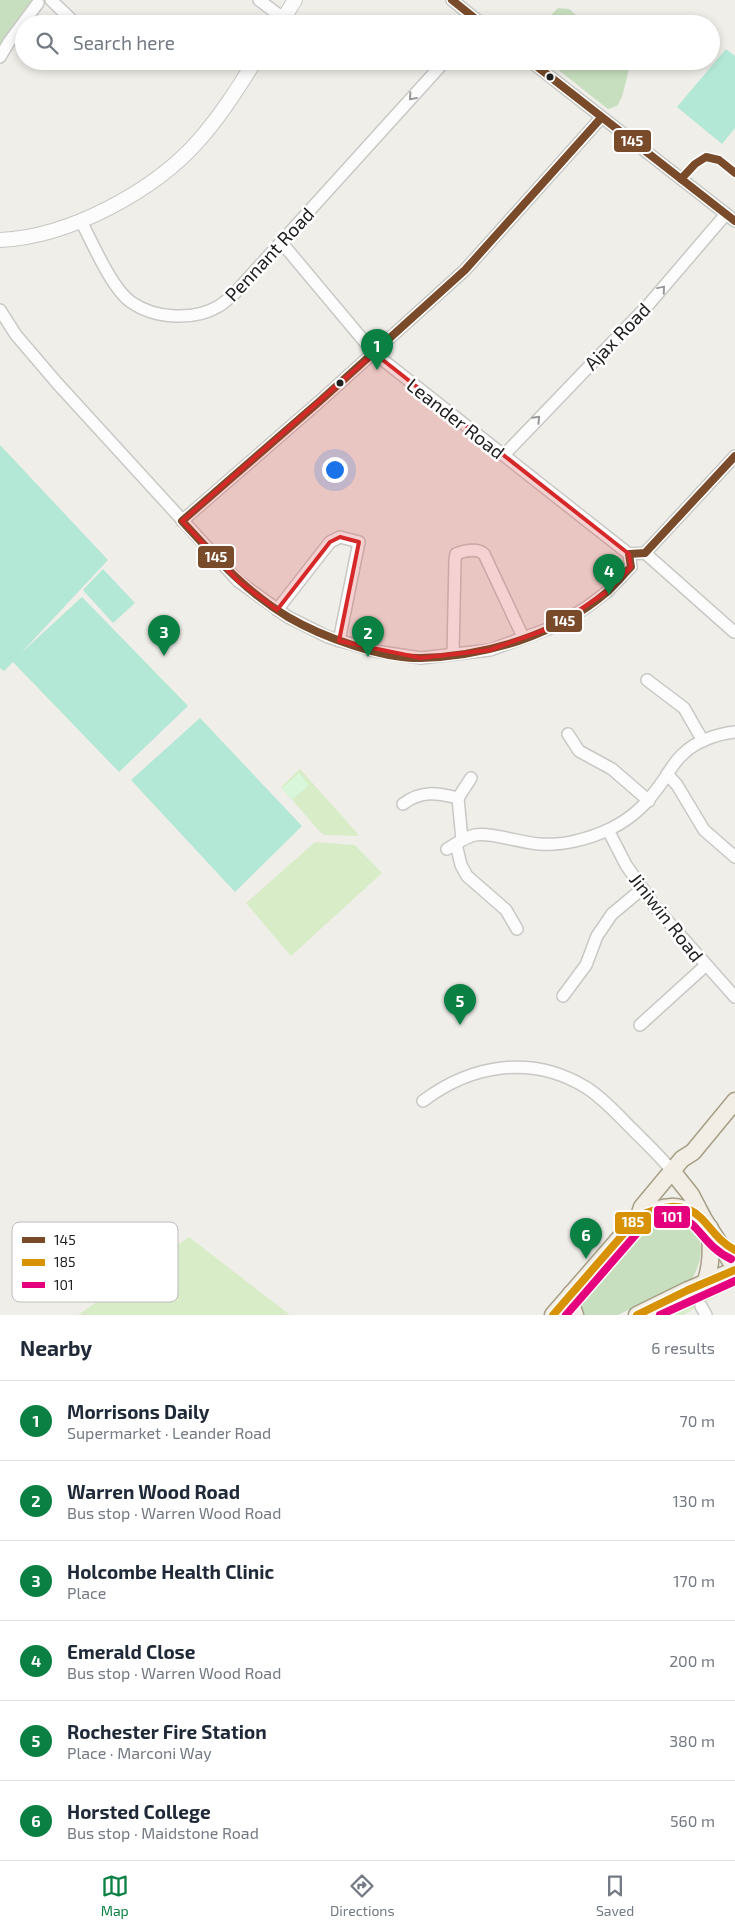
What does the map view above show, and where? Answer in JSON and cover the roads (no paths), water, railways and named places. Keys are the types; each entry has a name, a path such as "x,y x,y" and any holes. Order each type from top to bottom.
{"main road":[{"path":"553,1315 638,1216 642,1207 672,1170 693,1152 735,1101"},
{"path":"691,1195 690,1172 693,1152"},
{"path":"637,1315 735,1269 691,1195 672,1170"},
{"path":"638,1216 661,1207 674,1206 688,1210 735,1250"},
{"path":"705,1283 708,1276 711,1254 710,1229"},
{"path":"571,1294 571,1304 575,1315"}],"street":[{"path":"51,0 67,15"},
{"path":"259,0 275,15"},
{"path":"285,15 295,0"},
{"path":"452,0 470,15"},
{"path":"29,15 38,3"},
{"path":"0,57 15,34"},
{"path":"0,240 37,234 81,221 138,192 174,165 199,140 217,118 249,70"},
{"name":"Pennant Road","path":"81,221 113,281 130,302 148,310 170,316 188,316 205,313 220,306 234,294 437,70"},
{"path":"541,70 731,217"},
{"path":"182,521 374,353 465,270 601,118"},
{"name":"Ajax Road","path":"504,455 731,217"},
{"name":"Leander Road","path":"281,242 374,353 629,554"},
{"path":"0,310 16,335 39,363 238,581 277,610 319,633 375,651 421,658 490,650 556,626 587,607 608,591 631,567 629,554 645,552 735,456"},
{"path":"277,610 330,542 340,537 359,542 340,641"},
{"path":"454,654 455,560 456,554 462,552 480,550 484,554 523,637"},
{"path":"645,552 734,632"},
{"path":"647,680 684,708 703,741"},
{"path":"455,844 475,835 541,844 572,842 608,830 635,815 649,801 674,763 683,753 703,741 735,732"},
{"path":"568,734 579,751 612,769 649,801"},
{"path":"667,774 677,785 704,830 735,857"},
{"path":"471,778 458,798 455,844 460,865 467,876 506,910 517,929"},
{"path":"403,804 413,796 429,794 458,798"},
{"name":"Jiniwin Road","path":"608,830 626,865 656,908 705,966 735,997"},
{"path":"563,996 586,965 597,936 612,914 642,889"},
{"path":"640,1025 705,966"},
{"path":"423,1101 444,1086 494,1068 514,1067 550,1072 569,1078 601,1098 672,1170"}],"place":[{"name":"Morrisons Daily","path":"377,370"},
{"name":"Emerald Close","path":"609,595"},
{"name":"Holcombe Health Clinic","path":"164,656"},
{"name":"Warren Wood Road","path":"368,657"},
{"name":"Rochester Fire Station","path":"460,1025"},
{"name":"Horsted College","path":"586,1259"}]}
